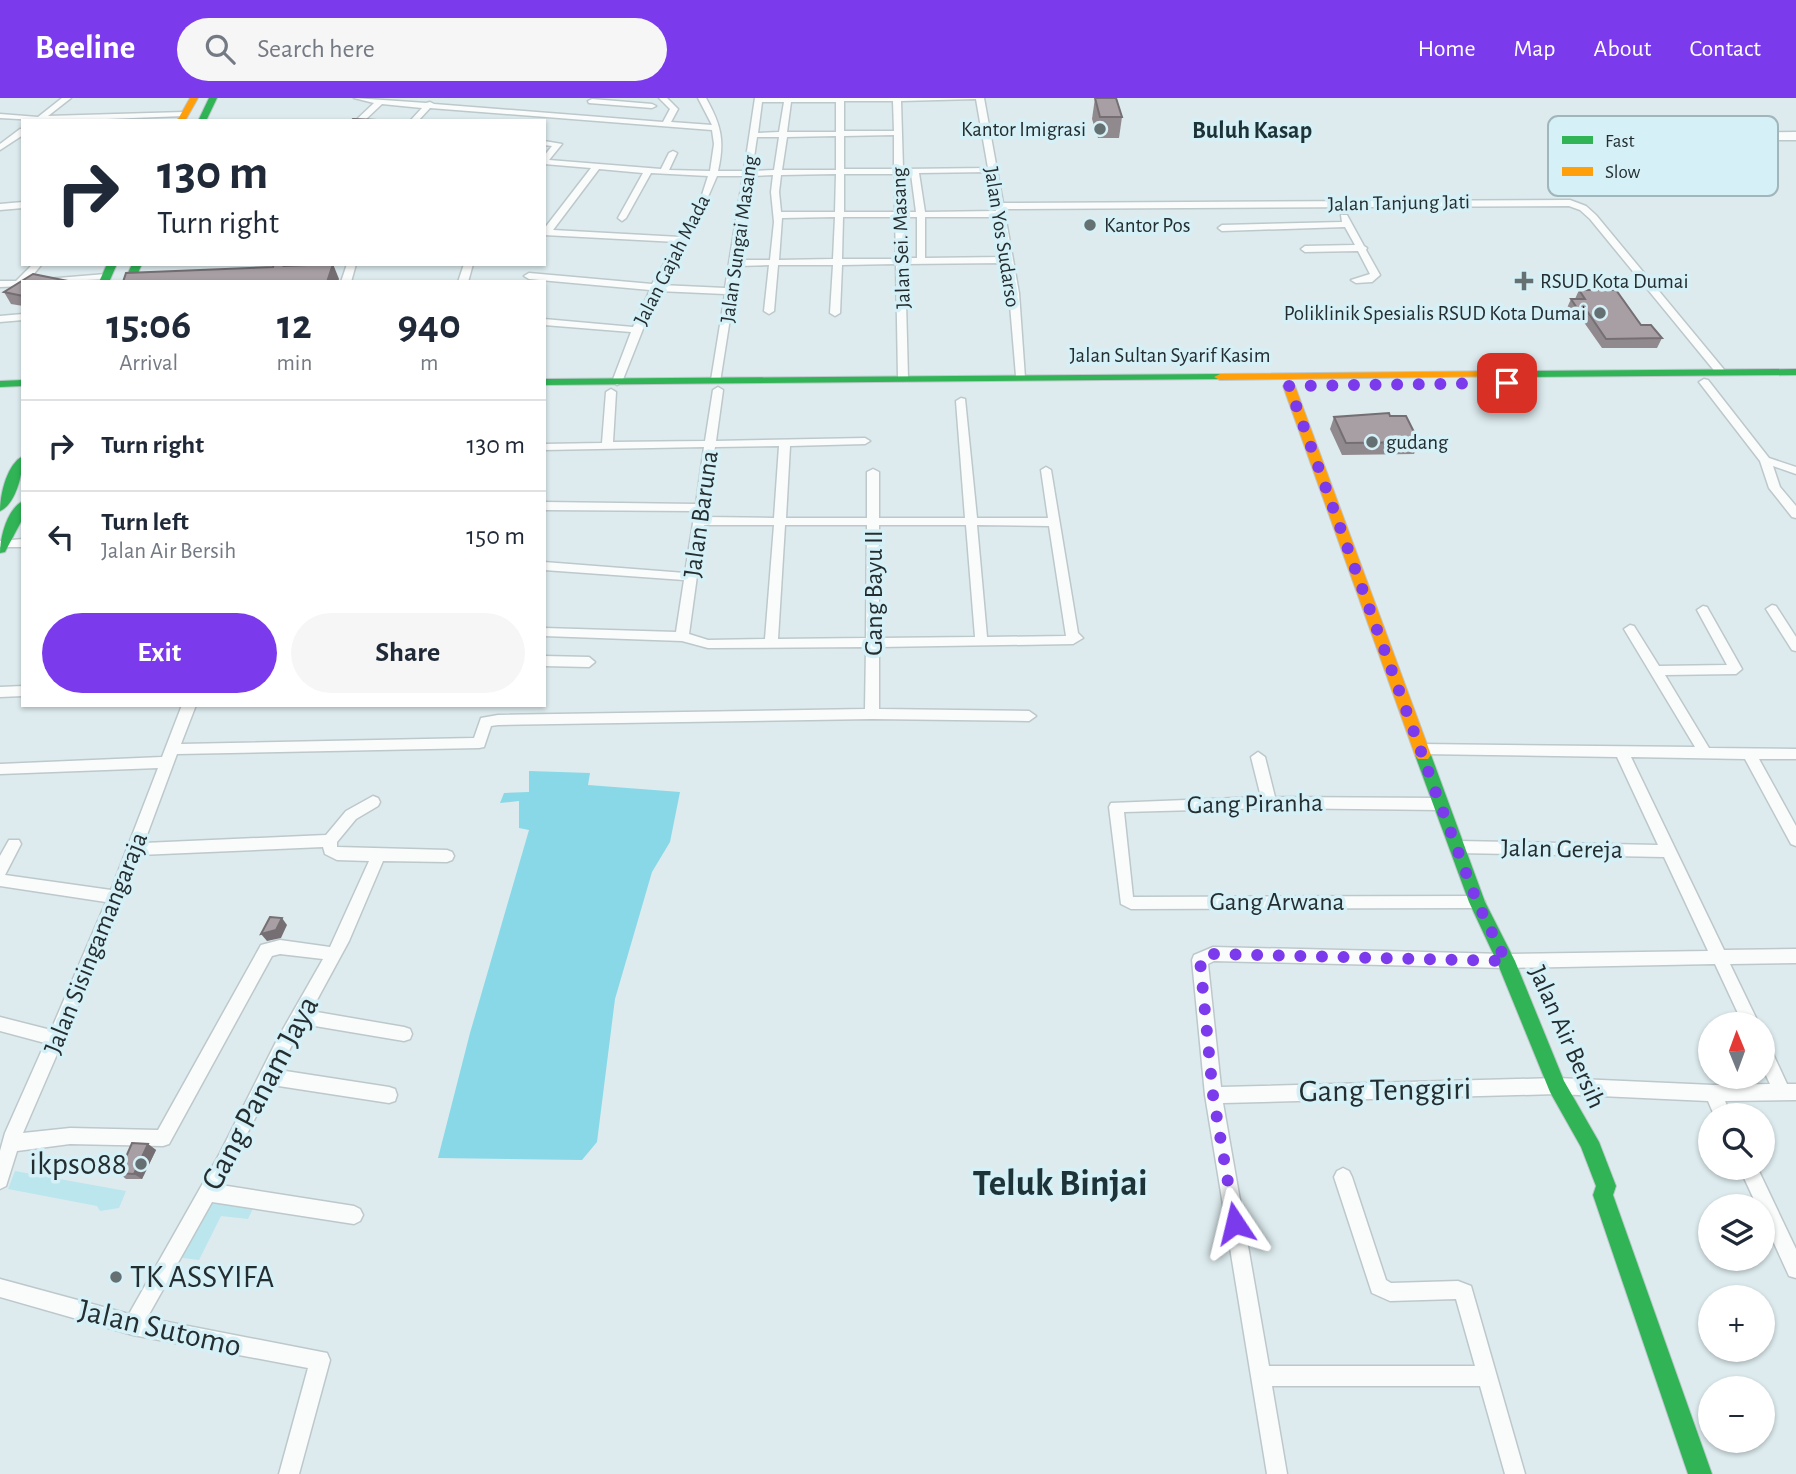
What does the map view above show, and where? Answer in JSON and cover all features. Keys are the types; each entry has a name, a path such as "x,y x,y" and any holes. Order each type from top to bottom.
{"street":[{"path":"39,119 67,98"},
{"path":"86,119 183,117 194,98"},
{"path":"203,119 213,98"},
{"path":"358,98 534,117 578,117 717,128 714,116 702,98"},
{"path":"421,104 446,98"},
{"path":"663,98 674,109 666,124"},
{"path":"758,99 973,98"},
{"name":"Jalan Yos Sudarso","path":"980,98 1014,293 1021,376"},
{"path":"578,117 592,99 652,106"},
{"name":"Jalan Sungai Masang","path":"717,385 755,135 758,99"},
{"path":"769,312 778,215 777,173 788,99"},
{"path":"835,313 841,173 839,99"},
{"name":"Jalan Sei. Masang","path":"897,99 902,226 903,378"},
{"path":"361,119 380,102"},
{"path":"416,119 430,104"},
{"path":"0,116 28,119"},
{"name":"Jalan Gajah Mada","path":"607,446 614,387 656,287 708,191 717,128"},
{"path":"0,148 21,132"},
{"path":"755,135 898,133"},
{"path":"1778,136 1796,136"},
{"path":"546,143 558,144 546,159"},
{"path":"664,172 673,153"},
{"path":"546,161 712,174 992,170"},
{"path":"546,232 597,166"},
{"path":"622,218 648,171"},
{"path":"915,172 919,198 921,261"},
{"path":"901,198 919,198"},
{"name":"Jalan Tanjung Jati","path":"778,215 1336,204 1538,202 1580,206 1593,217 1721,372"},
{"path":"1336,204 1363,248 1375,275 1369,280 1356,280"},
{"path":"0,207 21,205"},
{"path":"1220,211 1314,210 1323,225"},
{"path":"1222,228 1348,224"},
{"path":"902,226 920,226"},
{"path":"546,232 683,240"},
{"path":"1305,249 1363,248"},
{"path":"736,263 1008,260"},
{"path":"24,280 36,266"},
{"path":"61,280 107,274"},
{"path":"529,276 732,291"},
{"path":"0,284 21,283"},
{"path":"0,318 21,317"},
{"path":"546,322 636,330"},
{"name":"Jalan Sultan Syarif Kasim","path":"717,385 961,396 1396,380 1796,372"},
{"name":"Jalan Sultan Syarif Kasim","path":"546,392 614,387 1021,376 1796,381"},
{"name":"Jalan Sultan Syarif Kasim","path":"546,382 614,387"},
{"path":"1704,382 1765,460 1775,488 1796,514"},
{"path":"0,384 21,383"},
{"name":"Jalan Baruna","path":"682,637 712,444 717,385"},
{"name":"Jalan Air Bersih","path":"1289,386 1477,902 1506,961 1558,1086 1589,1142 1606,1186 1603,1195 1700,1474"},
{"path":"0,395 21,395"},
{"path":"961,396 981,639"},
{"path":"546,447 865,441"},
{"path":"771,643 785,444"},
{"path":"1765,460 1796,471"},
{"path":"0,507 21,464"},
{"path":"546,632 682,637 708,644 981,639 1063,641 1077,638 1072,636 1046,470"},
{"name":"Gang Bayu II","path":"872,714 873,472"},
{"path":"546,506 780,521 1054,522"},
{"path":"1,546 21,509"},
{"path":"1,546 21,543"},
{"path":"546,566 691,578"},
{"path":"1772,609 1796,647"},
{"path":"1655,671 1736,669 1703,610"},
{"path":"1630,629 1704,751"},
{"path":"546,661 589,662"},
{"path":"0,692 21,691"},
{"name":"Jalan Sisingamangaraja","path":"0,1180 8,1135 58,1039 135,849 188,707"},
{"path":"0,769 169,756 478,743 488,720 872,714 1029,716"},
{"path":"1421,749 1796,754"},
{"path":"1621,751 1745,1012"},
{"path":"1749,753 1796,840"},
{"path":"1258,757 1269,802"},
{"path":"373,802 351,814 330,841 330,850 337,854 447,856"},
{"name":"Gang Piranha","path":"1120,852 1116,807 1269,802 1440,804"},
{"path":"135,849 330,841"},
{"path":"0,870 14,844"},
{"name":"Jalan Gereja","path":"1457,847 1667,851"},
{"name":"Gang Arwana","path":"1120,852 1126,900 1131,903 1477,902"},
{"name":"Gang Panam Jaya","path":"133,1325 334,954 378,856"},
{"path":"0,880 115,897"},
{"path":"8,1135 163,1138 267,950 280,947 334,954"},
{"path":"1278,1474 1213,1095 1200,960 1209,955 1506,961 1796,956"},
{"path":"300,1016 404,1034"},
{"path":"0,1024 58,1039"},
{"path":"1775,1068 1790,1092"},
{"path":"267,1076 389,1095"},
{"name":"Gang Tenggiri","path":"1213,1095 1558,1086 1713,1093 1790,1092"},
{"path":"1713,1093 1718,1103"},
{"path":"1343,1177 1379,1286 1390,1292 1461,1291 1515,1474"},
{"path":"1754,1180 1796,1269"},
{"path":"207,1192 354,1215"},
{"name":"Jalan Sutomo","path":"0,1288 133,1325 320,1360 289,1474"},
{"path":"1261,1376 1487,1376"}],"shaded area":[{"path":"15,1171 126,1191 119,1208 100,1211 97,1206 8,1189"},
{"path":"209,1197 255,1204 248,1219 221,1216 199,1260 175,1257"}],"water":[{"path":"529,771 590,773 588,785 680,792 670,842 652,872 615,999 597,1142 582,1160 438,1158 470,1033 529,830 519,828 519,801 500,803 504,793 529,792"}],"building":[{"path":"1095,98 1116,98 1122,117 1100,117"},
{"path":"332,266 328,280 124,280 126,273"},
{"path":"33,274 63,280 23,280"},
{"path":"21,281 21,296 4,292"},
{"path":"1579,290 1616,290 1641,325 1651,325 1662,338 1606,339 1587,311 1579,311 1571,299 1585,299"},
{"path":"1389,413 1390,416 1406,416 1419,442 1346,443 1334,417"},
{"path":"270,917 282,918 276,930 261,934"},
{"path":"132,1143 148,1144 134,1174 119,1173"}],"traffic: fast":[{"path":"203,119 213,98"},
{"path":"105,280 111,266"},
{"path":"130,280 136,266"},
{"path":"1511,374 1796,372"},
{"path":"546,382 1220,377"},
{"path":"0,384 21,383"},
{"path":"0,507 21,464"},
{"path":"0,549 21,509"},
{"path":"1423,755 1477,902 1506,961 1557,1086 1589,1142 1606,1186 1603,1195 1700,1474"}],"traffic: slow":[{"path":"182,119 194,98"},
{"path":"1220,377 1511,374"},
{"path":"1289,386 1423,755"}],"place":[{"name":"Kantor Imigrasi","path":"1100,129"},
{"name":"Kantor Pos","path":"1090,225"},
{"name":"RSUD Kota Dumai","path":"1524,281"},
{"name":"Poliklinik Spesialis RSUD Kota Dumai","path":"1600,313"},
{"name":"gudang","path":"1372,442"},
{"name":"ikps088","path":"141,1164"},
{"name":"TK ASSYIFA","path":"116,1277"}],"district":[{"name":"Buluh Kasap","path":"1252,131"},
{"name":"Teluk Binjai","path":"1060,1183"}],"route":[{"path":"1235,1223 1213,1095 1200,960 1213,954 1506,961 1477,902 1289,386 1507,383"}]}
